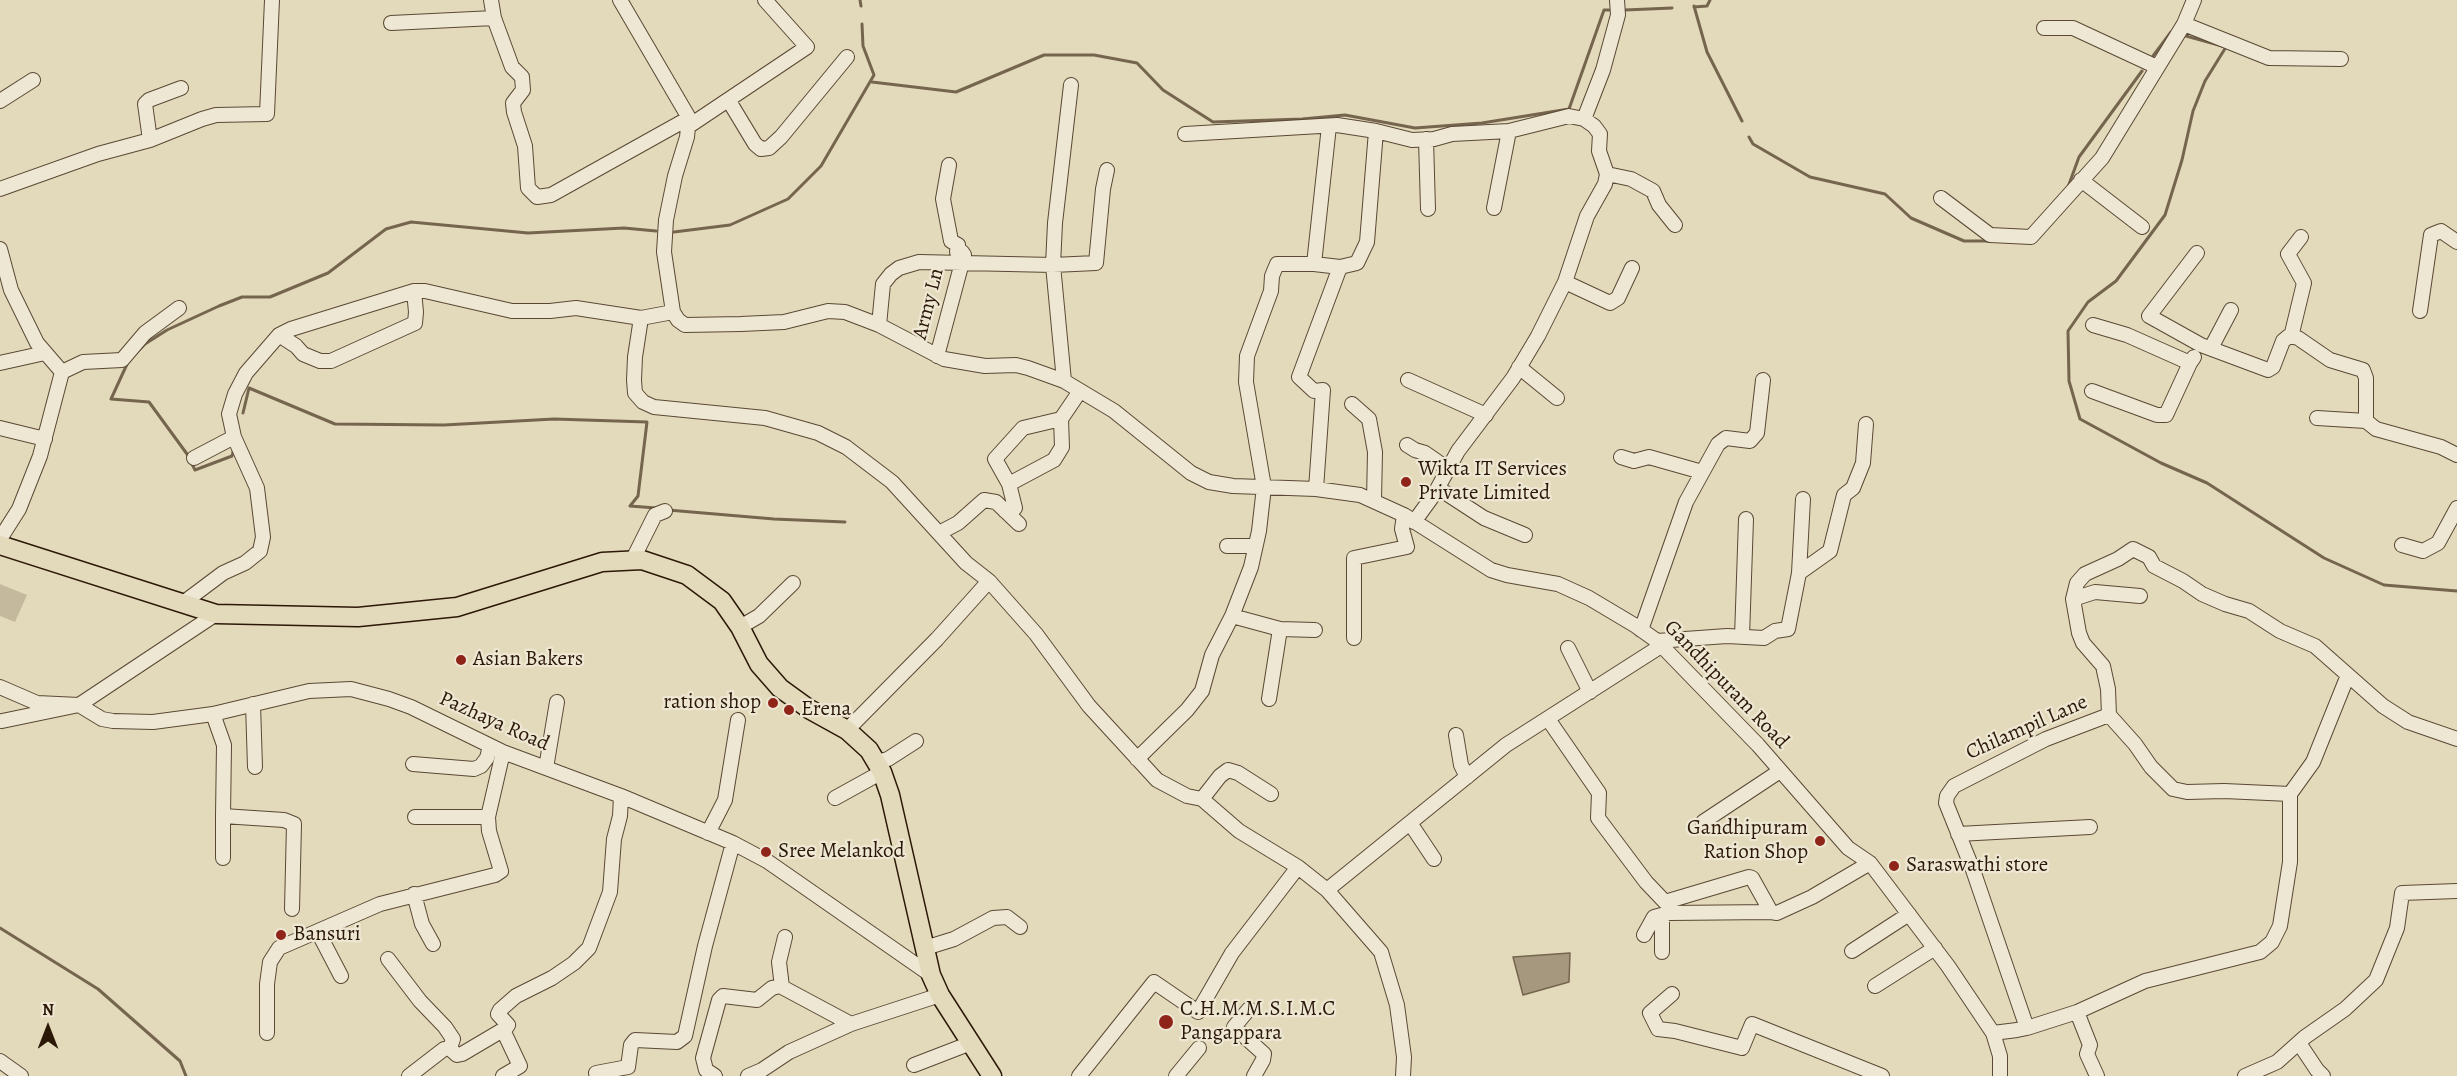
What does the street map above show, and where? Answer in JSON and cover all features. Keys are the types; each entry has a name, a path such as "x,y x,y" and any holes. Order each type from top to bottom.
{"main road":[{"path":"0,545 216,614 358,617 457,607 602,562 642,560 687,575 723,601 740,627 759,664 780,688 809,709 847,730 869,750 879,767 890,795 931,975 940,995 992,1076"}],"street":[{"path":"0,189 98,154 150,140 202,118 216,115 267,114 272,0"},
{"path":"491,0 494,18 512,67 522,78 523,90 513,103 514,112 525,146 528,188 537,197 550,195 729,101 807,47 765,0"},
{"path":"183,603 223,573 245,563 260,551 263,537 257,488 234,437 229,414 235,394 246,373 279,335 291,329 414,291 425,291 512,311 576,308 641,318 673,312 664,252 666,220 689,122 620,0"},
{"path":"1584,118 1603,70 1617,15 1617,0"},
{"path":"1941,198 1990,235 2031,237 2102,158 2184,24 2194,0"},
{"path":"391,23 494,18"},
{"path":"2184,24 2269,58 2341,59"},
{"path":"2044,28 2073,28 2157,67"},
{"path":"729,101 755,144 761,149 768,148 781,137 847,57"},
{"path":"0,101 33,80"},
{"path":"1064,381 1053,265 1055,223 1071,85"},
{"path":"150,140 145,104 149,100 181,88"},
{"path":"1185,134 1329,126 1376,131 1412,140 1452,134 1509,130 1569,116 1584,118 1600,134 1599,151 1607,174 1605,184 1587,216 1554,309 1519,367 1468,437 1438,488 1402,529 1407,548 1354,558 1354,638"},
{"path":"1314,264 1329,126"},
{"path":"1494,208 1509,130"},
{"path":"1137,759 1187,710 1202,691 1212,655 1232,616 1251,567 1264,487 1246,382 1247,356 1271,291 1272,276 1277,264 1340,267 1357,263 1367,242 1376,131"},
{"path":"1426,139 1428,208"},
{"name":"Army Ln","path":"937,356 964,255 962,252 957,252 958,245 951,241 944,199 949,165"},
{"path":"879,325 883,284 899,268 919,262 1053,265 1096,263 1107,170"},
{"path":"1607,174 1631,179 1653,191 1659,205 1675,225"},
{"path":"2081,180 2142,227"},
{"path":"2420,311 2432,235 2441,231 2457,242"},
{"path":"2291,337 2304,283 2288,254 2301,237"},
{"path":"0,249 11,290 37,343 62,372"},
{"path":"2197,253 2149,316 2206,346 2268,369 2273,367 2283,341 2291,337 2298,338 2330,360 2363,370 2366,378 2366,421"},
{"path":"1316,489 1323,390 1314,391 1299,377 1340,267"},
{"path":"1565,282 1610,303 1618,298 1632,268"},
{"path":"279,335 296,346 303,354 320,361 331,361 415,323 414,291"},
{"path":"62,372 83,362 122,360 145,333 179,309"},
{"path":"2092,391 2157,415 2166,415 2190,363 2206,346 2231,310"},
{"name":"Gandhipuram Road","path":"673,312 685,325 784,322 828,311 845,312 879,325 937,356 962,364 1028,368 1064,381 1114,411 1191,473 1209,482 1233,486 1316,489 1360,495 1409,519 1491,570 1558,584 1589,598 1641,630 1659,644 1758,745 1848,848 1870,863 1935,948 1993,1033 2000,1056 2000,1076"},
{"path":"641,318 634,381 635,393 643,402 654,407 765,418 818,433 846,447 892,482 966,563 989,581 1036,634 1089,706 1157,780 1187,796 1202,799 1239,831 1298,867 1327,890 1382,952 1397,1005 1404,1057 1403,1076"},
{"path":"2093,325 2127,335 2190,363"},
{"path":"0,363 45,352"},
{"path":"1519,367 1557,398"},
{"path":"0,539 19,509 40,456 62,372"},
{"path":"1408,380 1486,415"},
{"path":"1641,630 1686,502 1718,444 1726,438 1750,441 1757,433 1763,380"},
{"path":"1009,484 1054,460 1062,447 1061,419 1080,391"},
{"path":"1352,404 1369,419 1374,452 1374,500"},
{"path":"2317,418 2366,421 2376,429 2441,447 2457,455"},
{"path":"1005,511 1015,508 1009,484 995,459 1023,428 1061,419"},
{"path":"1799,573 1830,551 1844,495 1853,488 1863,463 1866,424"},
{"path":"0,428 45,439"},
{"path":"194,458 234,437"},
{"path":"1407,445 1425,453 1448,469"},
{"path":"1620,458 1634,461 1649,457 1702,472"},
{"path":"1438,488 1484,518 1525,535"},
{"path":"1327,890 1506,745 1590,692 1659,644 1701,637 1764,638 1775,631 1788,629 1799,573 1803,499"},
{"path":"939,534 958,522 976,504 984,500 996,502 1019,524"},
{"path":"2402,545 2423,551 2438,543 2457,508"},
{"path":"632,561 655,515 665,511"},
{"path":"1742,637 1746,519"},
{"path":"1227,546 1255,546"},
{"path":"2109,715 2109,695 2103,666 2083,643 2073,599 2077,583 2085,574 2118,559 2133,549 2149,557 2154,566 2183,580 2202,594 2249,611 2280,632 2315,646 2383,706 2408,722 2457,739"},
{"path":"847,730 937,639 989,581"},
{"path":"740,627 759,616 793,583"},
{"path":"2073,599 2095,592 2140,596"},
{"path":"2,721 79,705 216,614"},
{"path":"1232,616 1280,629 1315,630"},
{"path":"1269,699 1280,629"},
{"path":"1568,648 1590,692"},
{"path":"1993,1033 2027,1028 2077,1012 2145,981 2260,952 2272,942 2280,926 2290,862 2290,794 2313,762 2348,675"},
{"name":"Pazhaya Road","path":"0,687 37,703 79,705 102,719 153,722 213,714 301,692 333,689 365,692 411,707 496,749 621,796 733,843 776,867 931,975"},
{"path":"546,768 557,702"},
{"path":"253,704 255,767"},
{"path":"213,714 224,745 223,858"},
{"name":"Chilampil Lane","path":"2027,1028 1973,870 1946,803 1947,796 1954,786 2046,739 2109,715 2135,744 2151,767 2173,789 2187,792 2290,794"},
{"path":"1548,718 1599,793 1598,818 1606,831 1646,882 1665,902 1668,910 1662,952"},
{"path":"708,833 725,800 738,720"},
{"path":"1456,735 1461,765 1467,777"},
{"path":"835,798 916,741"},
{"path":"413,764 474,769 482,766 496,749"},
{"path":"267,1033 267,984 270,962 279,948 380,904 500,872 501,868 489,831 488,816 496,749"},
{"path":"1202,799 1220,776 1228,770 1238,773 1271,794"},
{"path":"1703,822 1780,771"},
{"path":"409,1076 444,1048 450,1048 457,1055 462,1054 508,1026 498,1014 500,1010 516,996 552,978 574,963 589,948 610,892 614,839 620,816 621,796"},
{"path":"223,816 284,820 294,824 292,909"},
{"path":"415,817 488,816"},
{"path":"1410,823 1434,859"},
{"path":"1958,834 2090,827"},
{"path":"596,1073 628,1067 631,1045 635,1040 677,1042 685,1036 705,946 733,843"},
{"path":"1668,910 1777,911 1870,863"},
{"path":"1078,1076 1154,982 1198,1012 1232,953 1298,867"},
{"path":"1644,935 1654,917 1749,877 1777,911"},
{"path":"2245,1076 2277,1062 2345,1010 2376,980 2397,928 2402,893 2457,891"},
{"path":"414,894 422,924 433,944"},
{"path":"1852,951 1909,914"},
{"path":"925,948 954,939 993,918 1007,917 1020,927"},
{"path":"318,932 341,976"},
{"path":"782,987 779,962 785,937"},
{"path":"1875,986 1935,948"},
{"path":"388,959 420,1001 445,1027 453,1039 450,1048"},
{"path":"715,1076 706,1070 702,1060 720,998 725,995 757,1000 772,988 782,987 851,1024"},
{"path":"1672,994 1650,1013 1658,1029 1676,1031 1742,1047 1752,1024 1882,1076"},
{"path":"748,1076 762,1070 789,1052 851,1024 940,995"},
{"path":"1249,1009 1234,1027 1264,1054 1254,1076"},
{"path":"2077,1012 2090,1045 2087,1054 2097,1076"},
{"path":"502,1030 520,1066 503,1076"},
{"path":"914,1065 971,1043"},
{"path":"2299,1043 2323,1076"},
{"path":"1176,1076 1199,1048"},
{"path":"0,1061 18,1075"}],"shaded area":[{"path":"0,584 27,595 15,622 0,616"},
{"path":"1570,953 1569,982 1523,995 1513,957"}],"waterway":[{"path":"860,0 861,6"},
{"path":"1694,7 1707,6 1710,0"},
{"path":"1694,6 1707,52 1742,121"},
{"path":"1625,10 1672,8"},
{"path":"872,82 956,92 1044,55 1094,55 1137,63 1163,90 1213,122 1345,115 1415,128 1482,123 1569,109 1604,10 1609,10"},
{"path":"674,232 730,225 788,199 821,166 874,75 863,46 862,24"},
{"path":"2153,56 2171,32"},
{"path":"2186,36 2226,47 2205,81 2193,111 2182,160 2165,215 2116,281 2088,302 2068,331 2069,381 2080,419 2161,463 2207,483 2324,558 2384,585 2457,591"},
{"path":"2068,187 2079,157 2142,71"},
{"path":"1749,137 1753,144 1810,177 1885,194 1911,218 1964,241 1991,241"},
{"path":"134,355 145,344 167,330 219,306 242,297 270,297 328,273 386,229 411,222 528,233 624,228 656,231"},
{"path":"128,362 111,399 149,402 187,454 195,470 232,456 234,448"},
{"path":"243,413 249,388 335,424 444,425 554,419 647,422 638,496 630,506 656,508"},
{"path":"668,510 774,519 845,522"},
{"path":"0,928 98,989 180,1061 186,1076"}],"place":[{"name":"Wikta IT Services Private Limited","path":"1406,482"},
{"name":"Asian Bakers","path":"461,660"},
{"name":"ration shop","path":"773,703"},
{"name":"Erena","path":"789,710"},
{"name":"Gandhipuram Ration Shop","path":"1820,841"},
{"name":"Sree Melankod","path":"766,852"},
{"name":"Saraswathi store","path":"1894,866"},
{"name":"Bansuri","path":"281,935"},
{"name":"C.H.M.M.S.I.M.C Pangappara","path":"1166,1022"}]}
